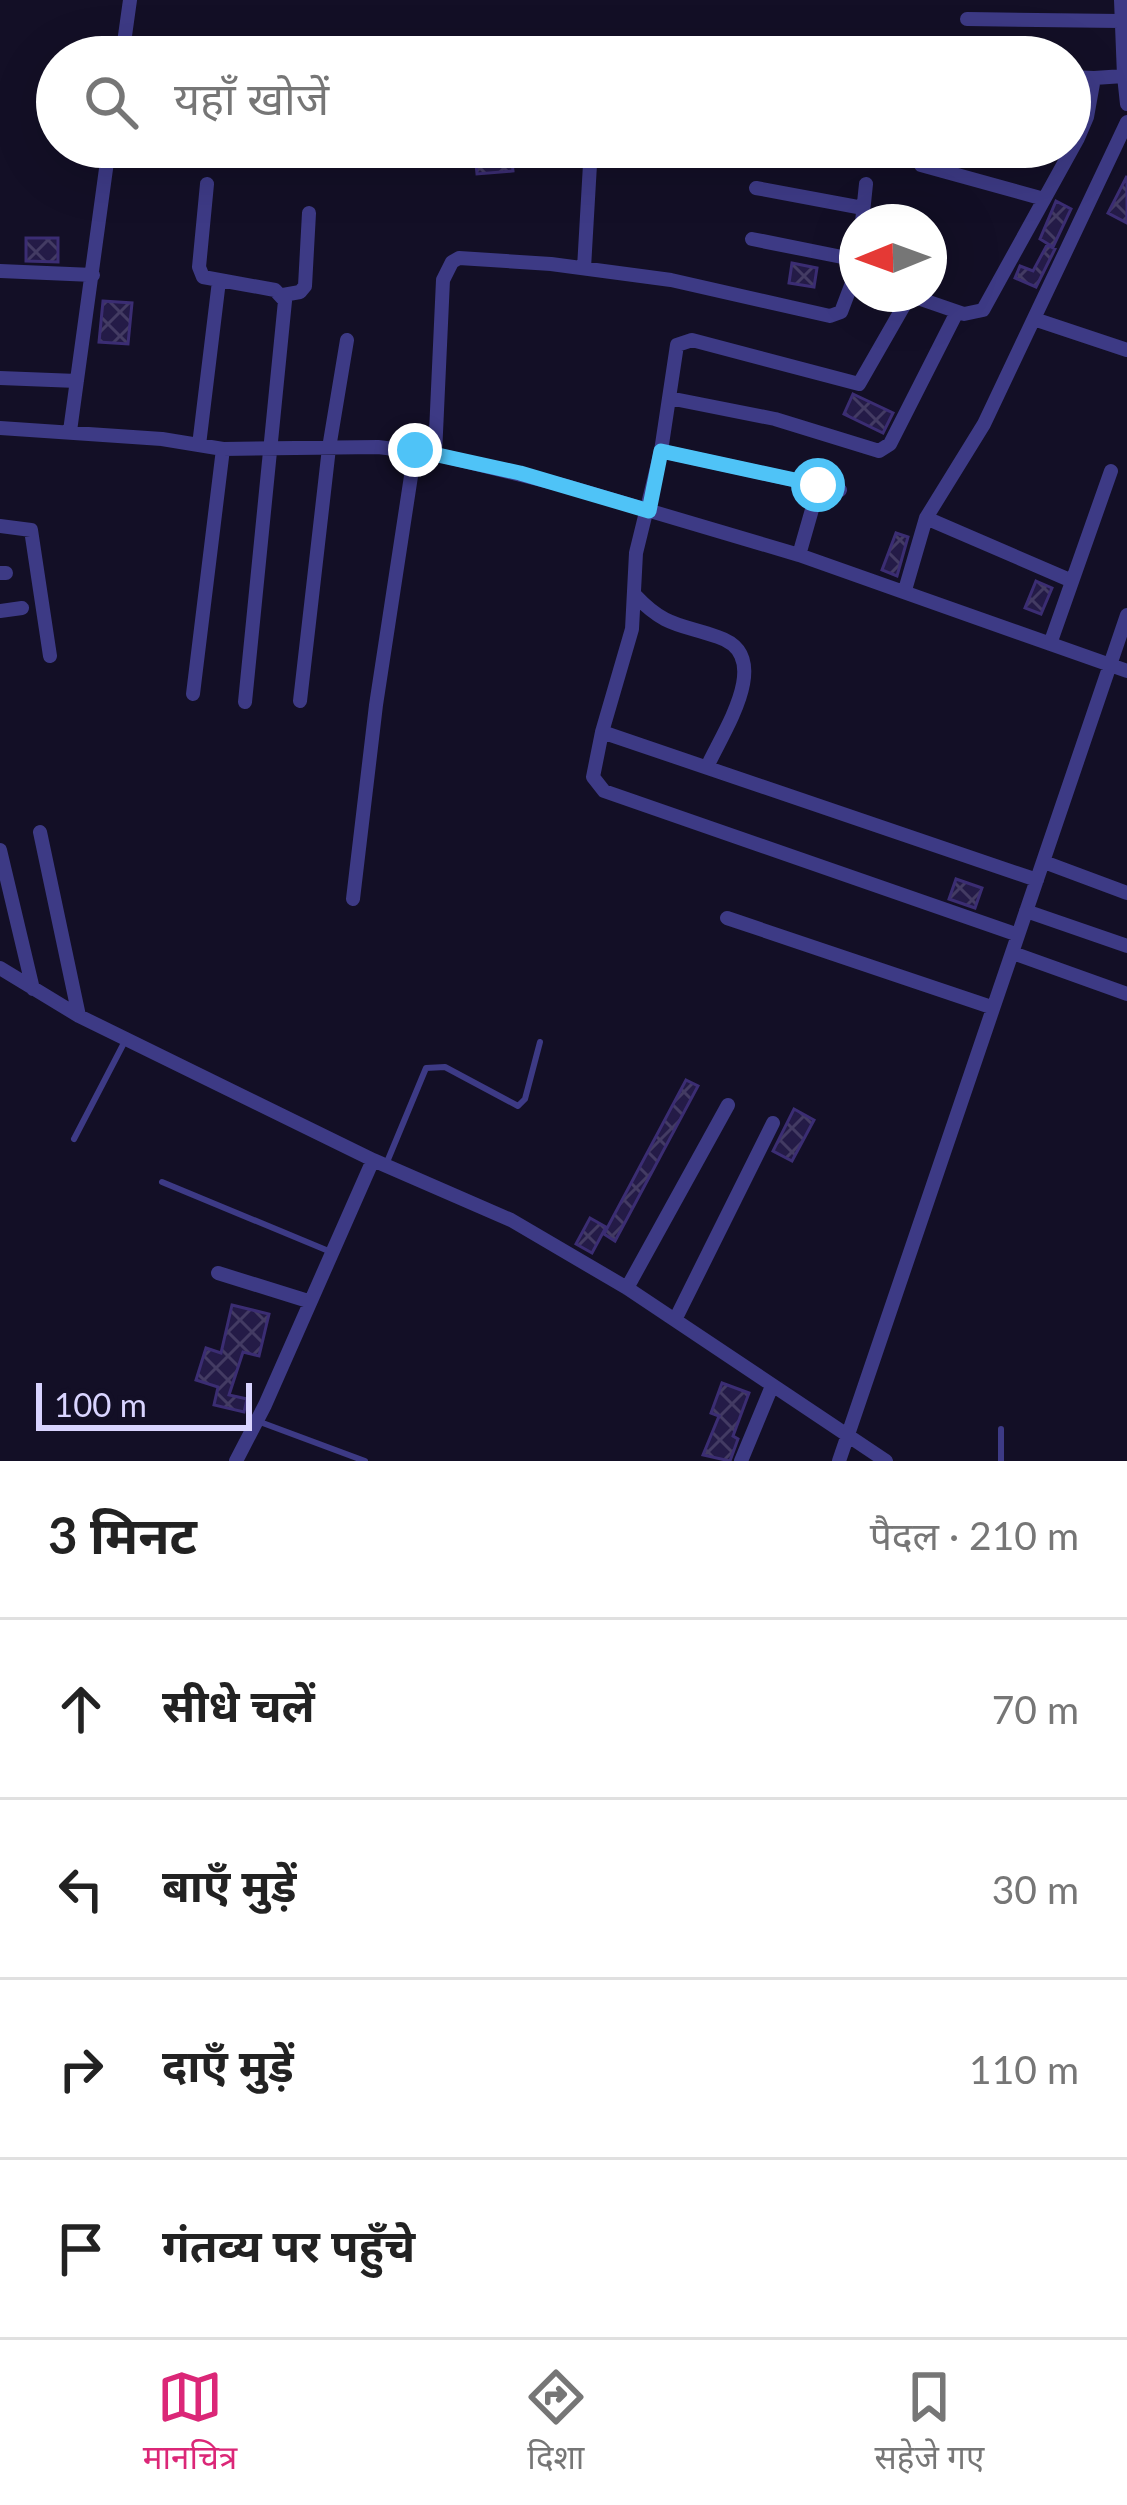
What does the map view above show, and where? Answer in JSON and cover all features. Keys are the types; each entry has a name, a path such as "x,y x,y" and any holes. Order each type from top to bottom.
{"street":[{"path":"125,36 130,0"},
{"path":"1121,0 1127,104"},
{"path":"967,19 1120,21"},
{"path":"1091,78 1124,76"},
{"path":"1091,95 1094,78"},
{"path":"905,590 926,518 984,424 1127,122"},
{"path":"70,431 107,168"},
{"path":"584,268 590,168"},
{"path":"932,168 1044,200"},
{"path":"947,309 972,316 982,310 1044,200 1057,168"},
{"path":"208,184 199,267 202,277 283,295 300,292 309,213"},
{"path":"863,204 866,184"},
{"path":"756,188 839,209"},
{"path":"752,239 839,256"},
{"path":"435,454 443,280 452,262 467,257 584,268 671,280 830,316 841,312"},
{"path":"0,271 93,275"},
{"path":"199,445 219,281"},
{"path":"245,702 286,310 283,295"},
{"path":"899,312 859,384 687,340 674,352 661,451 636,553 632,629 593,777 604,790 1018,935"},
{"path":"669,398 775,419 879,452 890,444 957,312"},
{"path":"1034,319 1127,350"},
{"path":"300,701 329,448 347,340"},
{"path":"0,378 77,381"},
{"path":"0,428 223,449 435,454 799,555 1127,671"},
{"path":"194,694 223,449"},
{"path":"353,899 376,705 415,450"},
{"path":"661,451 840,490"},
{"path":"1050,644 1111,471"},
{"path":"799,555 818,485"},
{"path":"926,518 1072,581"},
{"path":"0,526 27,526 32,533 50,656"},
{"path":"636,596 662,620 720,637 743,657 742,689 706,767"},
{"path":"0,611 22,608"},
{"path":"839,1461 1127,615"},
{"path":"602,732 1037,880"},
{"path":"40,832 79,1016"},
{"path":"0,850 33,989"},
{"path":"1044,862 1127,893"},
{"path":"1026,911 1127,946"},
{"path":"727,918 991,1007"},
{"path":"1012,953 1127,994"},
{"path":"0,968 79,1016 380,1163 476,1202 627,1288 886,1461"},
{"path":"627,1288 728,1105"},
{"path":"675,1320 773,1123"},
{"path":"236,1461 331,1252 380,1163"},
{"path":"218,1273 308,1300"},
{"path":"741,1461 772,1386"}],"lane":[{"path":"74,1139 127,1039"},
{"path":"380,1163 426,1068 446,1066 518,1106 525,1099 540,1042"},
{"path":"162,1181 331,1252"},
{"path":"256,1421 365,1461"},
{"path":"1001,1429 1001,1461"}],"building":[{"path":"476,168 513,168 513,171 477,174"},
{"path":"1127,176 1127,223 1108,213"},
{"path":"1056,201 1071,209 1053,247 1040,239"},
{"path":"26,238 58,238 58,262 26,261"},
{"path":"1047,245 1055,249 1036,287 1015,278 1020,266 1033,271"},
{"path":"792,263 817,268 814,287 789,283"},
{"path":"103,301 132,303 128,344 99,342"},
{"path":"853,394 893,413 883,433 844,414"},
{"path":"896,533 908,537 897,576 882,570"},
{"path":"1036,581 1052,588 1041,614 1025,608"},
{"path":"956,879 982,888 975,908 949,899"},
{"path":"686,1080 698,1086 615,1241 604,1234"},
{"path":"794,1109 814,1120 792,1161 773,1151"},
{"path":"590,1218 606,1227 592,1253 576,1244"},
{"path":"232,1305 269,1314 259,1356 243,1352 229,1395 247,1399 244,1412 214,1405 218,1387 196,1380 206,1348 221,1353"},
{"path":"722,1383 749,1393 733,1436 738,1439 730,1461 703,1455 719,1416 711,1413"}],"route":[{"path":"415,450 520,473 649,511 661,451 818,485"}]}
